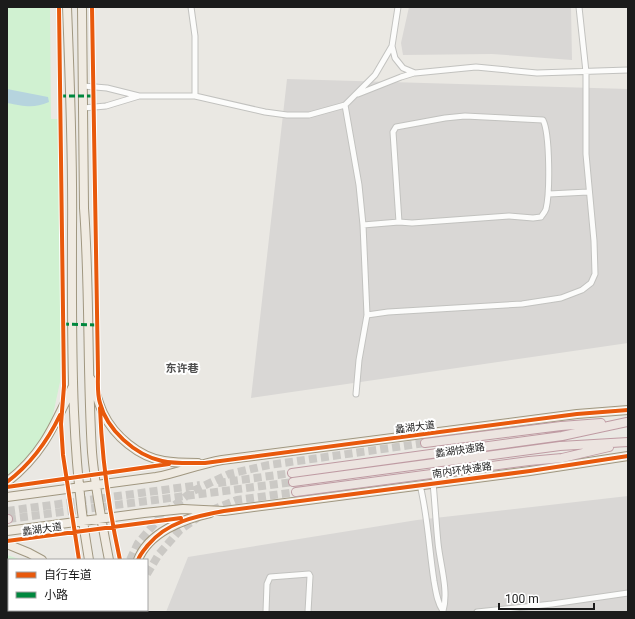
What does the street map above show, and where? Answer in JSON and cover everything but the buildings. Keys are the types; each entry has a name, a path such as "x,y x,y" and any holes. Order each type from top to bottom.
{"highway":[{"path":"425,443 561,426 628,422"},
{"name":"蠡湖快速路","path":"292,473 562,436 628,422"},
{"name":"蠡湖快速路","path":"293,482 560,446 628,442"},
{"name":"南内环快速路","path":"296,492 529,461 562,458 628,442"}],"main road":[{"path":"67,7 70,96 72,231 71,288 74,385 80,486 89,559"},
{"path":"82,7 83,108 92,453 108,559"},
{"path":"89,372 104,413 119,435 134,448 152,458 163,461 205,463"},
{"path":"7,482 18,474 36,455 48,438 74,385"},
{"name":"蠡湖大道","path":"7,497 172,474 205,463 577,414 628,410"},
{"name":"蠡湖大道","path":"7,531 83,520 184,509 224,510 530,471 628,456"},
{"path":"138,559 155,536 175,524 198,516 224,510"},
{"path":"7,544 40,559"}],"street":[{"path":"191,7 195,36 195,96"},
{"path":"83,86 106,88 139,96 195,96 265,112 287,115 309,115 345,105 375,75 392,46 398,7"},
{"path":"367,314 522,304 561,298 582,290 591,283 595,274 594,241 588,192 590,187 586,154 586,72 579,7"},
{"path":"392,46 395,58 403,68 415,73"},
{"path":"356,95 415,73 476,67 537,73 628,70"},
{"path":"83,108 106,106 139,96"},
{"path":"345,105 359,186 363,226 367,314 359,360 356,394"},
{"path":"363,226 399,222 509,216 532,218 541,216 546,210 548,194 547,139 543,120 538,119 530,121 465,116 396,127 393,132 399,222"},
{"path":"548,194 588,192"},
{"path":"433,483 445,603 444,612"},
{"path":"420,485 425,506 432,569 439,605 444,612"},
{"path":"266,612 270,577 309,574 308,612"},
{"path":"477,612 552,604 628,593"}],"shaded area":[{"path":"409,7 571,7 572,60 492,54 403,55 401,43"},
{"path":"287,79 628,89 628,343 251,398"},
{"path":"628,496 628,612 166,612 188,557 417,520"}],"green space":[{"path":"7,7 50,7 51,119 58,119 63,275 60,382 51,424 25,462 7,475"},
{"path":"7,555 19,559 8,559 8,611 79,612 7,612"}],"water":[{"path":"7,89 48,97 49,102 38,106 24,106 7,103"}],"tunnel":[{"path":"130,559 138,543 162,515 193,491 229,474 269,465 425,443"},
{"path":"218,483 292,473"},
{"path":"8,519 293,482"},
{"path":"7,511 200,485"},
{"path":"212,510 237,500 296,492"},
{"path":"148,572 159,554 180,530 200,516"}],"marked path":[{"path":"60,96 94,96"},
{"path":"63,324 97,325"}],"cycle path":[{"path":"59,7 64,386 61,424 63,455 79,559"},
{"path":"92,7 98,392 100,403 109,423 132,447 152,458 162,461 178,463 205,463 577,414 628,410"},
{"path":"100,408 102,446 120,559"},
{"path":"7,482 24,468 38,452 60,415"},
{"path":"138,559 148,545 156,537 173,525 213,513 530,471 628,456"},
{"path":"7,487 169,464"},
{"path":"7,541 181,518"}],"district":[{"name":"东许巷","path":"182,368"}]}
